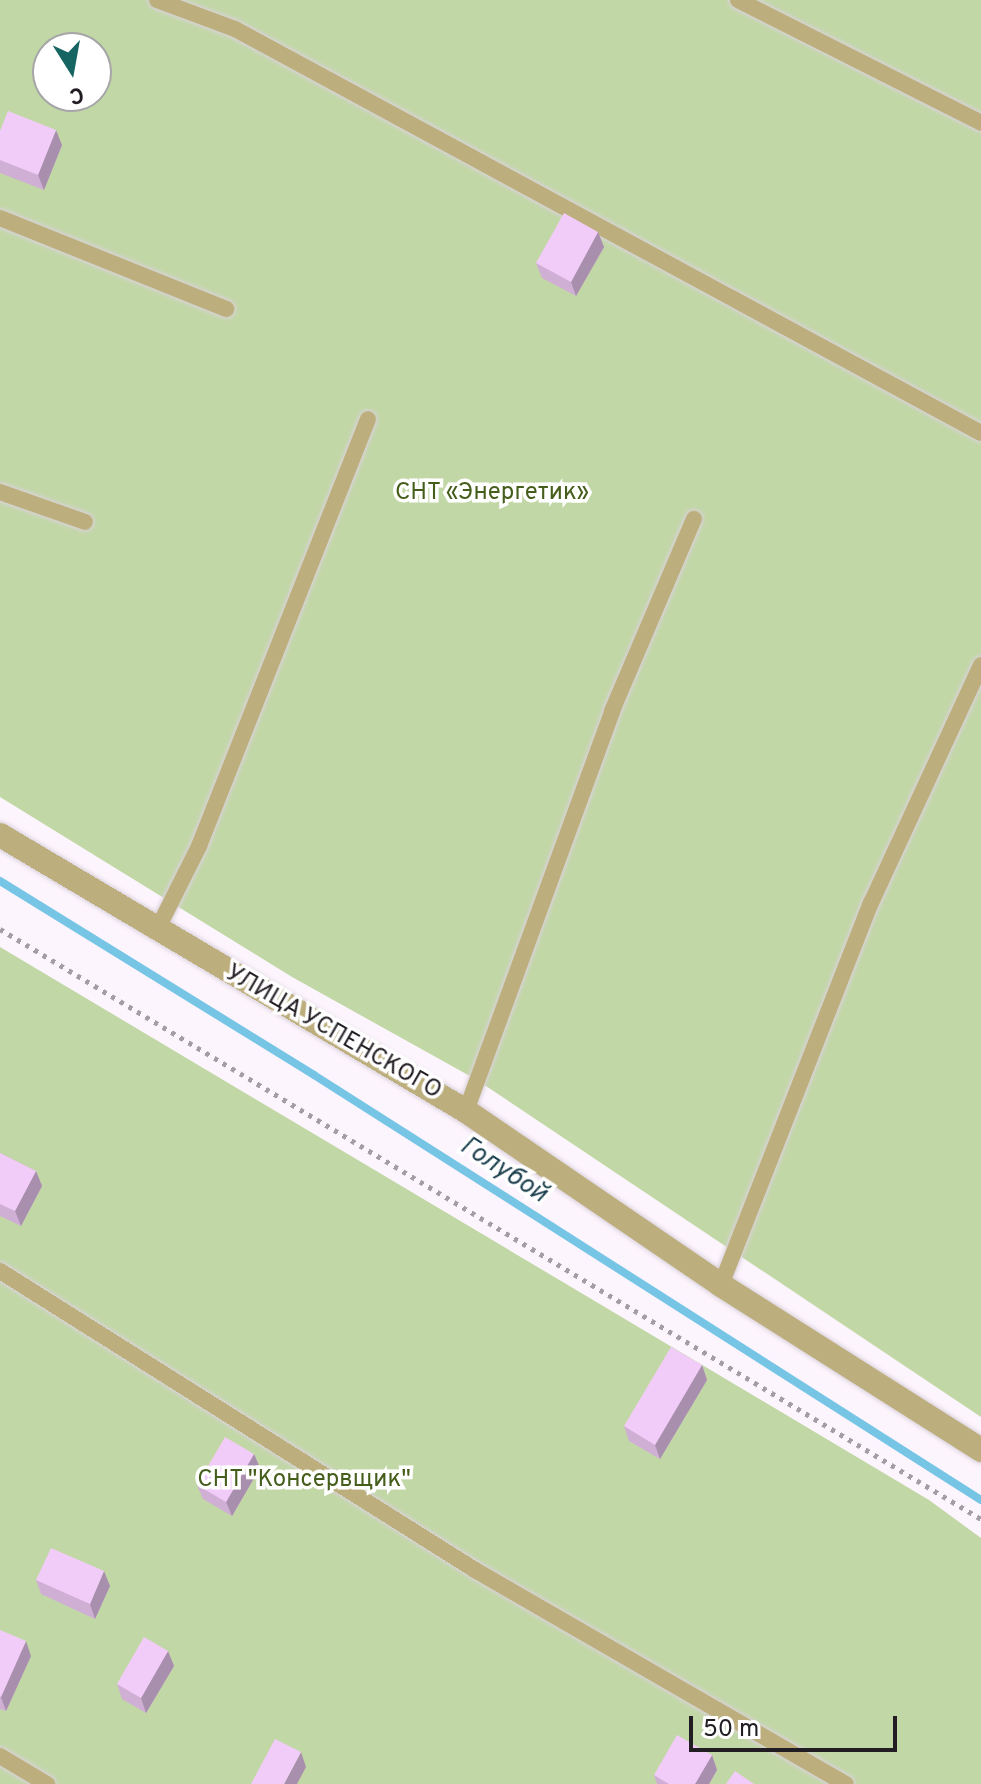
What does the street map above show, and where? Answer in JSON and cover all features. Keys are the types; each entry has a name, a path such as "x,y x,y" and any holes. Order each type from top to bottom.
{"street":[{"name":"УЛИЦА УСПЕНСКОГО","path":"0,835 466,1111 721,1285 981,1450"}],"lane":[{"path":"157,0 235,29 981,433"},
{"path":"738,0 981,123"},
{"path":"0,218 226,309"},
{"path":"157,930 199,846 368,419"},
{"path":"0,492 85,522"},
{"path":"466,1111 612,711 694,519"},
{"path":"721,1285 871,903 981,665"},
{"path":"0,1271 475,1570 846,1784"},
{"path":"0,1756 47,1784"}],"path":[{"path":"0,929 981,1519"}],"green space":[{"name":"СНТ «Энергетик»","path":"0,0 981,0 981,1417 477,1080 292,977 0,797"},
{"name":"СНТ \"Консервщик\"","path":"0,947 929,1500 981,1538 981,1784 0,1784"}],"building":[{"path":"8,111 56,130 38,175 0,160 0,131"},
{"path":"564,213 598,232 571,282 536,263"},
{"path":"0,1153 36,1171 15,1211 0,1204"},
{"path":"671,1347 702,1365 655,1445 624,1426"},
{"path":"225,1437 254,1454 226,1502 197,1485"},
{"path":"51,1548 104,1571 90,1604 36,1580"},
{"path":"0,1630 26,1641 1,1697 0,1696"},
{"path":"144,1637 168,1651 141,1698 117,1684"},
{"path":"677,1735 712,1755 695,1784 669,1784 654,1775"},
{"path":"275,1739 301,1752 284,1784 251,1784"},
{"path":"735,1771 754,1784 726,1784"}],"waterway":[{"name":"Голубой","path":"0,881 314,1075 981,1500"}]}
